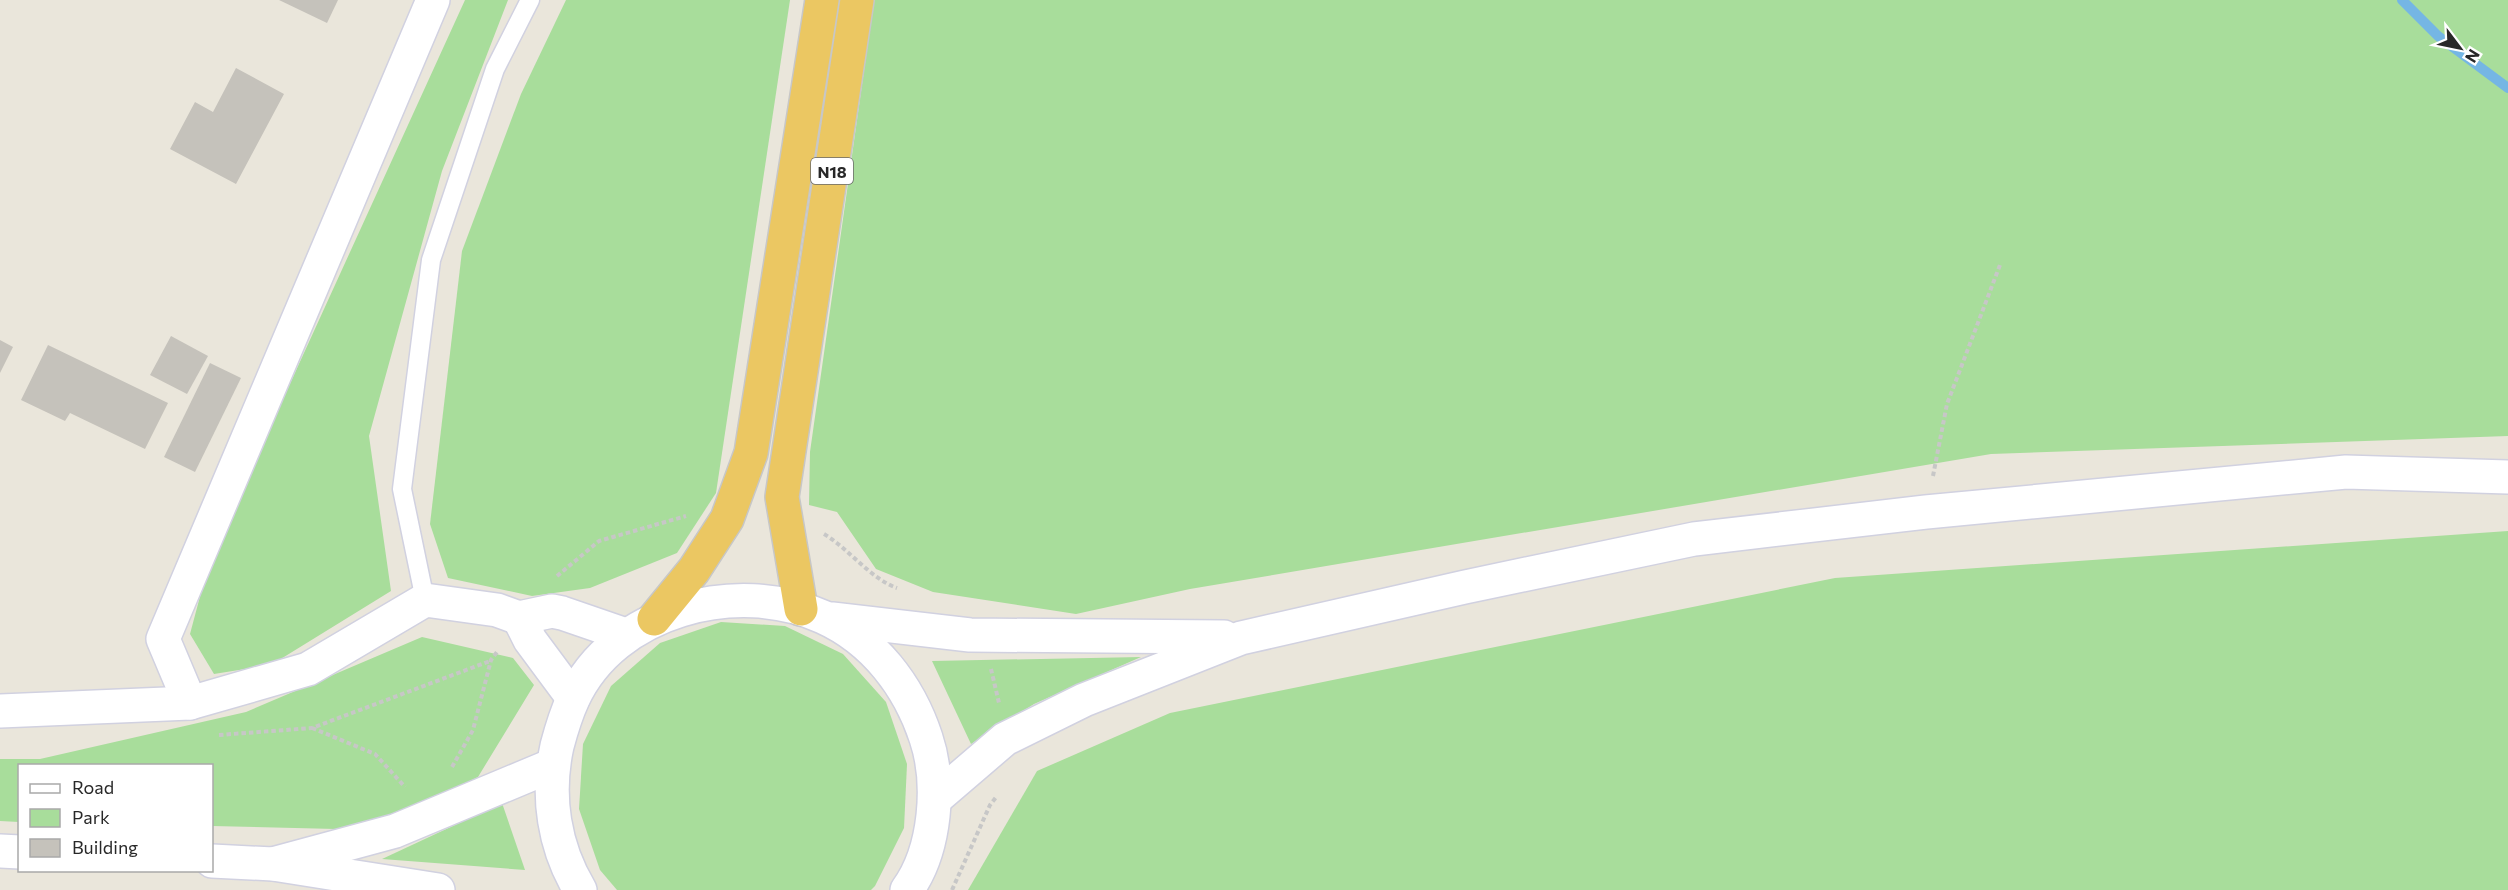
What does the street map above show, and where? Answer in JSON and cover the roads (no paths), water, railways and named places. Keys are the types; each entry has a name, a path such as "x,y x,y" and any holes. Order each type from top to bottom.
{"highway":[{"name":"N18","path":"654,619 694,570 727,519 751,453 822,0"},
{"name":"N18","path":"813,613 782,497 857,0"}],"main road":[{"path":"190,703 163,639 433,0"},
{"path":"935,799 1005,739 1084,700 1241,638 1465,587 1694,539 1926,512 2346,472 2508,477"},
{"path":"0,711 190,703 308,669 424,600 497,610 519,618 552,611 626,635"},
{"path":"580,890 566,867 553,817 553,765 573,698 597,663 626,635 654,619 707,604 754,601 813,613 970,635 1241,638"},
{"path":"813,613 863,642 894,673 917,711 931,754 935,799 928,842 907,890"},
{"path":"519,618 530,640 573,698"},
{"path":"273,864 395,831 553,765"},
{"path":"0,851 18,852"},
{"path":"213,861 273,864 438,890"}],"lane":[{"path":"424,600 402,489 431,260 495,69 530,0"}],"waterway":[{"path":"2402,0 2438,36 2508,88"}]}
